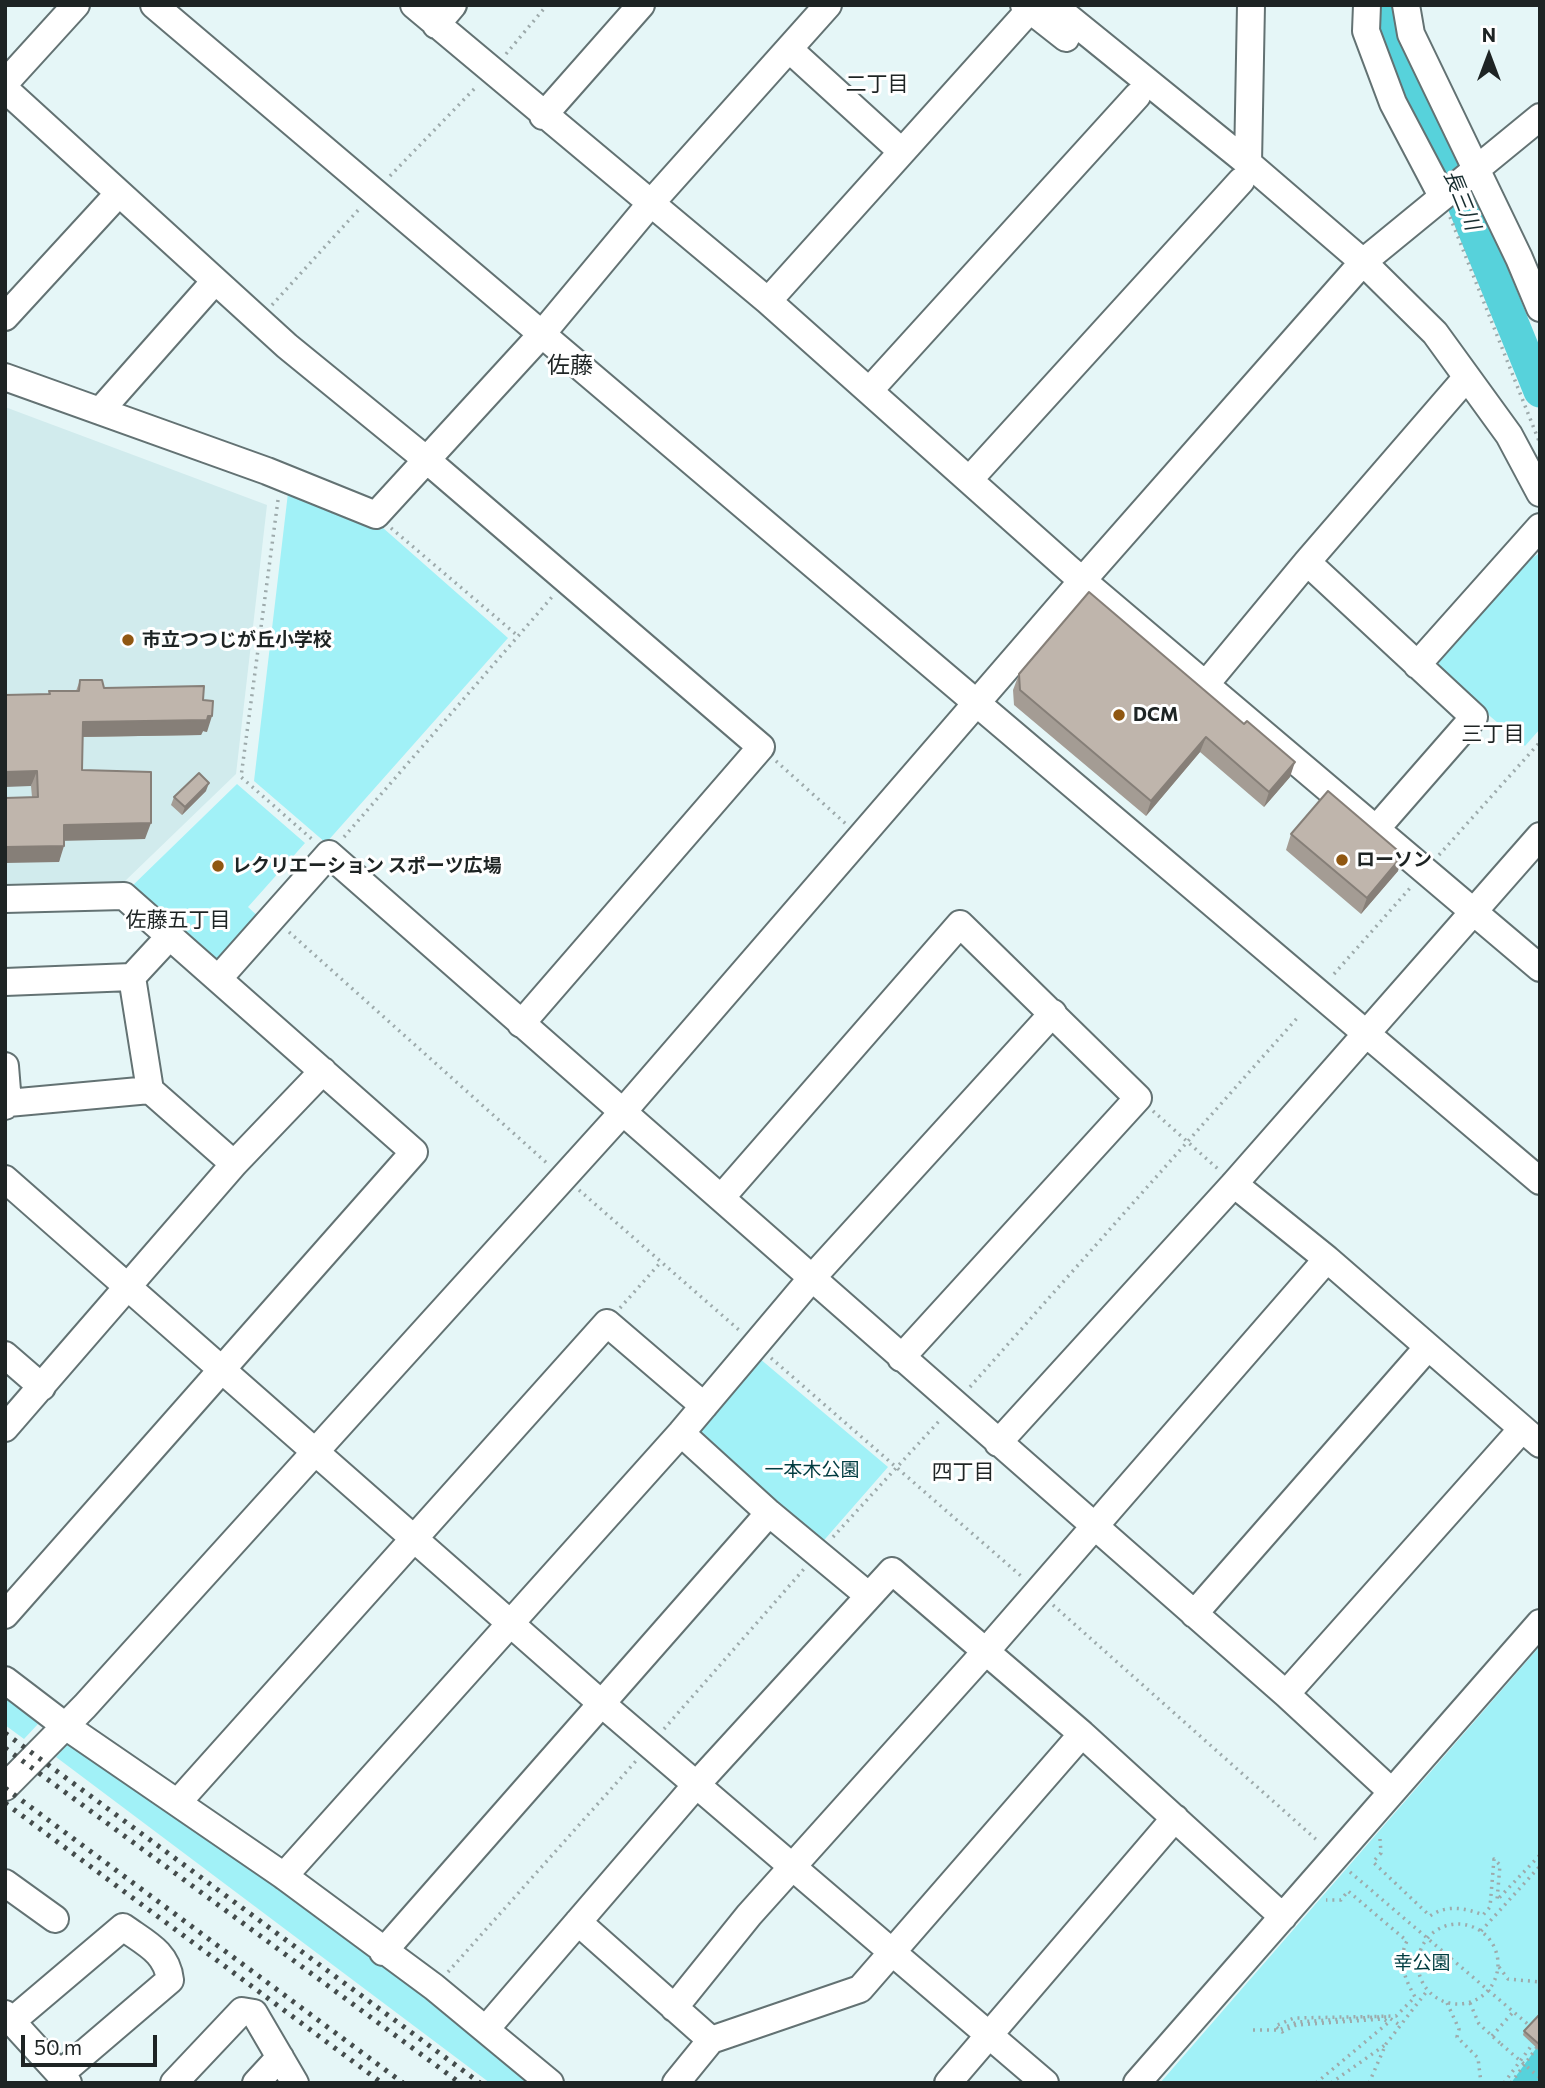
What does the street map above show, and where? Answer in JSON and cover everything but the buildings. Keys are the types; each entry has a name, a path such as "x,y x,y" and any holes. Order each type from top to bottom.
{"street":[{"path":"5,83 76,5"},
{"path":"154,5 1365,1036 1540,1181"},
{"path":"414,5 444,15 491,72 768,301 1082,581 1540,968"},
{"path":"543,116 641,5"},
{"path":"5,377 376,515 541,335 651,203 828,5"},
{"path":"970,480 1245,172 1251,5"},
{"path":"1367,5 1366,31 1393,103 1442,195"},
{"path":"1406,5 1411,34 1477,170 1529,260 1540,308"},
{"path":"1036,6 1137,96 1245,172"},
{"path":"1036,6 1245,172 1363,261 1435,333 1509,435 1540,493"},
{"path":"768,301 901,151 1036,6"},
{"path":"789,49 901,151"},
{"path":"5,89 258,320 428,461 761,747 521,1024"},
{"path":"869,391 1137,96"},
{"path":"5,1787 85,1706 621,1114 1363,261 1442,195 1536,124"},
{"path":"5,317 119,193"},
{"path":"100,411 215,281"},
{"path":"1206,684 1467,377"},
{"path":"1417,664 1540,527"},
{"path":"1307,562 1474,717 1376,829"},
{"path":"998,1443 1234,1184 1540,836"},
{"path":"218,979 329,854 621,1114 721,1198 1286,1694 1392,1793"},
{"path":"5,899 124,896 414,1152 5,1615"},
{"path":"721,1198 960,924 1138,1098 901,1358"},
{"path":"5,982 132,977 170,936"},
{"path":"132,977 150,1090 234,1164"},
{"path":"284,1876 510,1620 681,1433 811,1279 1053,1013"},
{"path":"5,1066 7,1105 150,1090"},
{"path":"5,1428 234,1164 323,1071"},
{"path":"5,1179 510,1620 602,1704 1045,2083"},
{"path":"1234,1184 1327,1259 1531,1437 1286,1694"},
{"path":"674,2008 749,1916 987,1650 1327,1259"},
{"path":"179,1801 607,1322 704,1406"},
{"path":"1194,1614 1427,1347"},
{"path":"5,1355 42,1387"},
{"path":"681,1433 769,1513 869,1596"},
{"path":"383,1952 769,1513"},
{"path":"486,2029 696,1785 892,1571 1082,1734 1283,1917"},
{"path":"1136,2083 1283,1917 1345,1863 1392,1793 1540,1623"},
{"path":"5,1680 64,1725 179,1801 284,1876 383,1952 434,1987 550,2083"},
{"path":"676,2083 711,2040 860,1989 1082,1734"},
{"path":"948,2083 1175,1818"},
{"path":"5,1883 55,1919"},
{"path":"578,1922 711,2040"},
{"path":"123,1927 160,1953 168,1965 170,1980 64,2078 9,2017 123,1927"},
{"path":"174,2083 242,2011 254,2013 295,2083"},
{"path":"256,2083 280,2057"}],"path":[{"path":"258,320 375,192 491,72 547,5"},
{"path":"1442,195 1540,443"},
{"path":"278,497 241,777 329,854 567,579"},
{"path":"376,515 518,636"},
{"path":"761,747 861,837"},
{"path":"434,1987 1298,1017"},
{"path":"1138,1098 1234,1184"},
{"path":"607,1322 661,1262"},
{"path":"1371,1842 1379,1832 1381,1853 1373,1862 1430,1916 1438,1910 1464,1908 1483,1915 1490,1907 1494,1859 1500,1865 1497,1900 1540,1854"},
{"path":"1345,1863 1530,2026"},
{"path":"1481,1931 1540,1866"},
{"path":"1316,2083 1389,2022 1384,2020 1296,2025 1282,2032 1275,2026 1294,2018 1396,2015 1415,1997 1403,1975 1403,1949 1407,1941 1348,1891 1341,1900 1321,1900 1329,1891"},
{"path":"1463,1923 1481,1931 1495,1947 1498,1967 1490,1989 1470,2003 1447,2003 1427,1991 1418,1973 1418,1954 1427,1937 1443,1926 1463,1923"},
{"path":"1498,1967 1508,1979 1540,1982"},
{"path":"1369,2083 1387,2044 1427,1991"},
{"path":"1447,2003 1459,2028 1457,2037 1478,2058 1481,2083"},
{"path":"1470,2003 1479,2024 1540,2078"},
{"path":"1492,2036 1514,2011"},
{"path":"1253,2030 1279,2030 1297,2022 1377,2017 1388,2017 1401,2026"},
{"path":"1504,2083 1540,2034"},
{"path":"1511,2083 1540,2043"},
{"path":"1331,2083 1387,2044"}],"shaded area":[{"name":"市立つつじが丘小学校","path":"5,407 267,505 236,774 124,882 5,884"},
{"path":"1540,2043 1540,2083 1511,2083"}],"green space":[{"path":"288,493 382,527 508,638 326,843 254,781"},
{"path":"1538,554 1540,729 1525,746 1437,671 1436,664 1529,560"},
{"name":"レクリエーション スポーツ広場","path":"237,784 305,843 248,907 262,920 223,962 213,963 129,889"},
{"name":"一本木公園","path":"759,1358 888,1467 819,1546 694,1432"},
{"name":"幸公園","path":"1540,1646 1540,2083 1160,2083"},
{"path":"5,1695 38,1724 24,1739 5,1725"},
{"path":"69,1743 364,1950 534,2083 490,2083 56,1757"}],"waterway":[{"name":"長三川","path":"1391,5 1406,63 1540,391"}],"railway":[{"path":"5,1733 480,2083"},
{"path":"5,1748 460,2083"},
{"path":"5,1788 403,2083"},
{"path":"5,1803 382,2083"}],"place":[{"name":"市立つつじが丘小学校","path":"128,640"},
{"name":"DCM","path":"1119,715"},
{"name":"ローソン","path":"1342,860"},
{"name":"レクリエーション スポーツ広場","path":"218,866"}],"district":[{"name":"二丁目","path":"877,84"},
{"name":"佐藤","path":"570,365"},
{"name":"三丁目","path":"1493,734"},
{"name":"佐藤五丁目","path":"178,920"},
{"name":"四丁目","path":"963,1472"}]}
